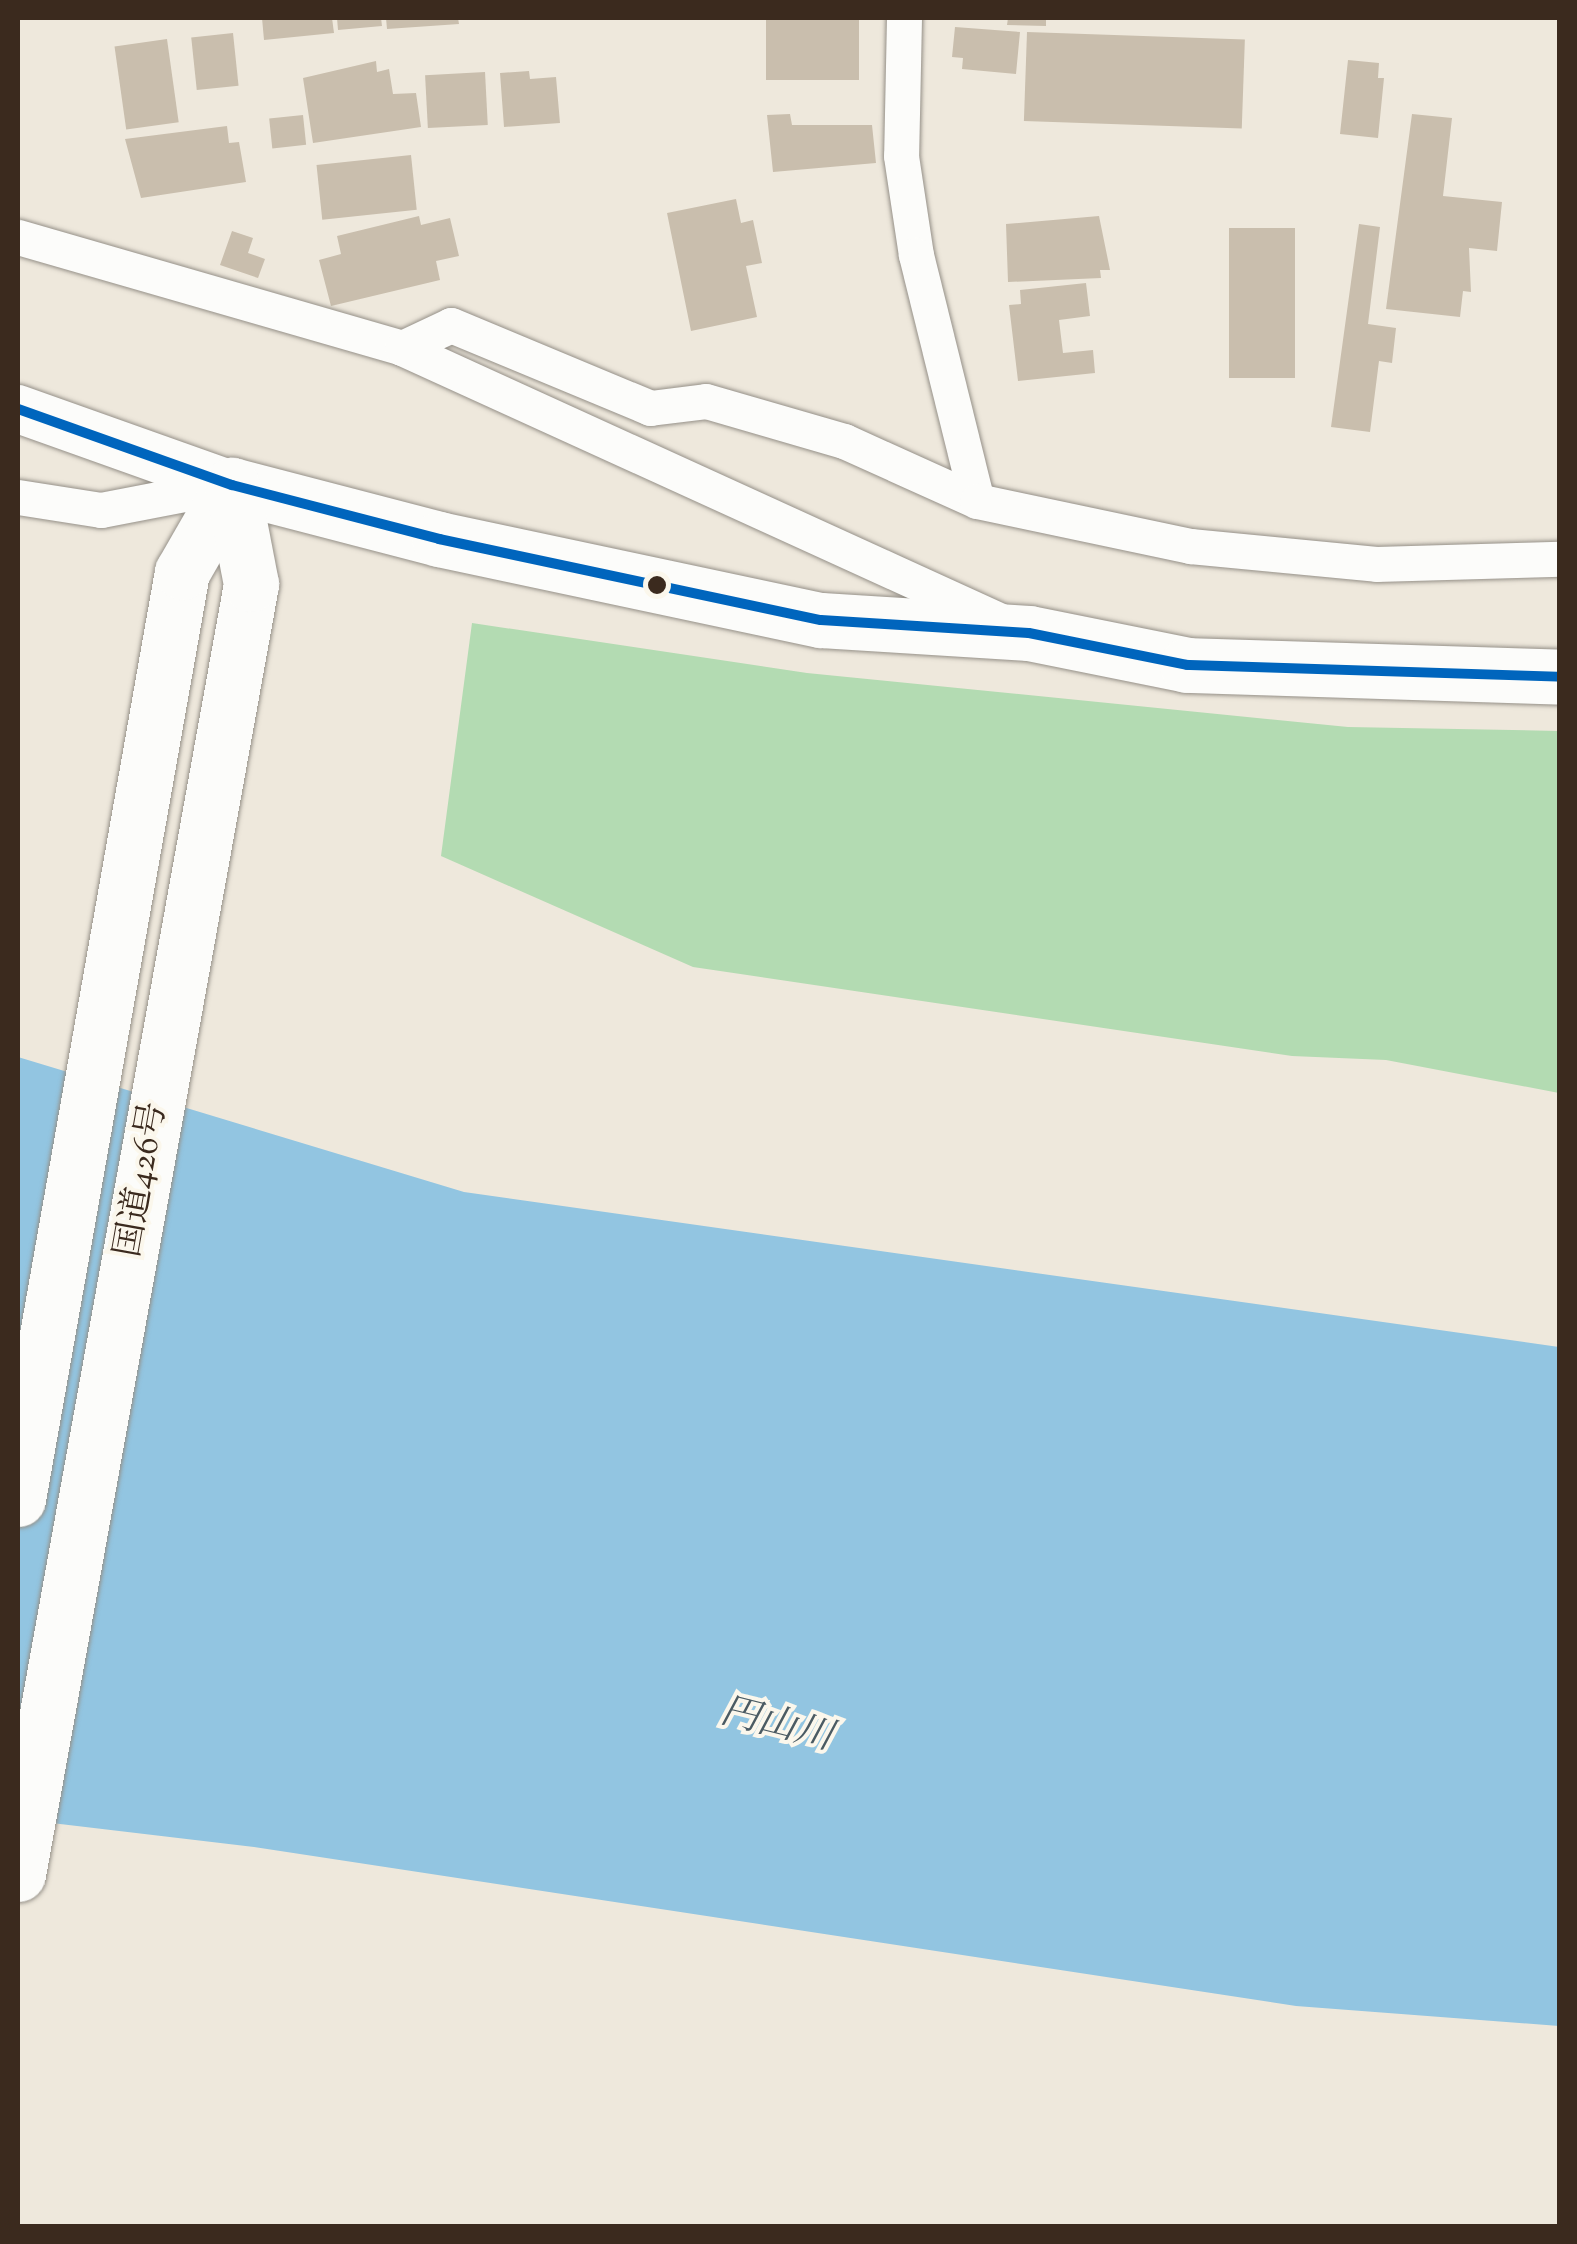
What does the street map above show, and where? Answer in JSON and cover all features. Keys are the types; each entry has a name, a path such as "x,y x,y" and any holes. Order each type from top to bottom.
{"highway":[{"path":"232,485 440,539 820,620 1030,634 1187,665 1560,677"},
{"name":"国道426号","path":"18,1500 182,572 232,485"},
{"name":"国道426号","path":"18,1874 251,584 232,485"}],"main road":[{"path":"18,409 232,485"}],"street":[{"path":"904,18 901,156 916,255 978,501"},
{"path":"18,237 402,348 1030,634"},
{"path":"402,348 451,324 650,408 706,400 844,441 978,501 1208,548 1376,564 1560,559"},
{"path":"18,497 101,510 232,485"}],"green space":[{"path":"472,623 807,673 1348,727 1559,731 1559,1093 1386,1060 1292,1056 693,967 441,856"}],"water":[{"name":"円山川","path":"18,1057 464,1192 1559,1347 1559,2026 1296,2006 254,1847 18,1819"}],"building":[{"path":"262,18 332,18 334,33 264,40"},
{"path":"337,18 381,18 382,26 338,30"},
{"path":"386,18 458,18 459,24 387,29"},
{"path":"766,18 859,18 859,80 766,80"},
{"path":"1008,18 1046,18 1046,26 1007,25"},
{"path":"955,27 1020,32 1016,74 962,69 963,58 952,57"},
{"path":"1027,32 1245,40 1242,129 1024,121"},
{"path":"233,33 239,86 197,90 191,37"},
{"path":"167,39 179,122 126,130 115,46"},
{"path":"1348,60 1379,63 1378,78 1384,78 1378,138 1340,134"},
{"path":"376,61 377,72 389,69 393,94 416,93 421,127 313,143 303,78"},
{"path":"529,71 530,79 556,77 560,123 504,127 500,73"},
{"path":"485,72 488,125 428,128 425,75"},
{"path":"790,114 792,125 872,125 876,163 773,172 767,115"},
{"path":"1412,114 1452,118 1443,196 1502,202 1497,251 1469,248 1471,292 1463,291 1460,317 1386,309"},
{"path":"303,115 306,145 272,148 269,119"},
{"path":"227,126 229,143 239,142 246,182 141,198 125,139"},
{"path":"411,155 417,210 322,220 317,165"},
{"path":"736,199 741,223 753,220 762,263 746,266 757,317 691,331 667,213"},
{"path":"419,216 421,225 450,218 459,256 436,261 440,280 331,306 319,260 341,254 337,236"},
{"path":"1099,216 1110,270 1100,270 1101,278 1008,282 1006,224"},
{"path":"1359,224 1380,227 1368,324 1396,328 1392,363 1379,361 1370,432 1331,427"},
{"path":"1229,228 1295,228 1295,378 1229,378"},
{"path":"232,231 253,238 248,253 265,259 258,278 220,265"},
{"path":"1086,283 1090,316 1059,320 1063,353 1093,350 1095,373 1018,381 1009,305 1021,304 1020,290"}],"transit line":[{"path":"18,409 232,485 439,539 821,620 1029,633 1187,665 1560,677"}]}
